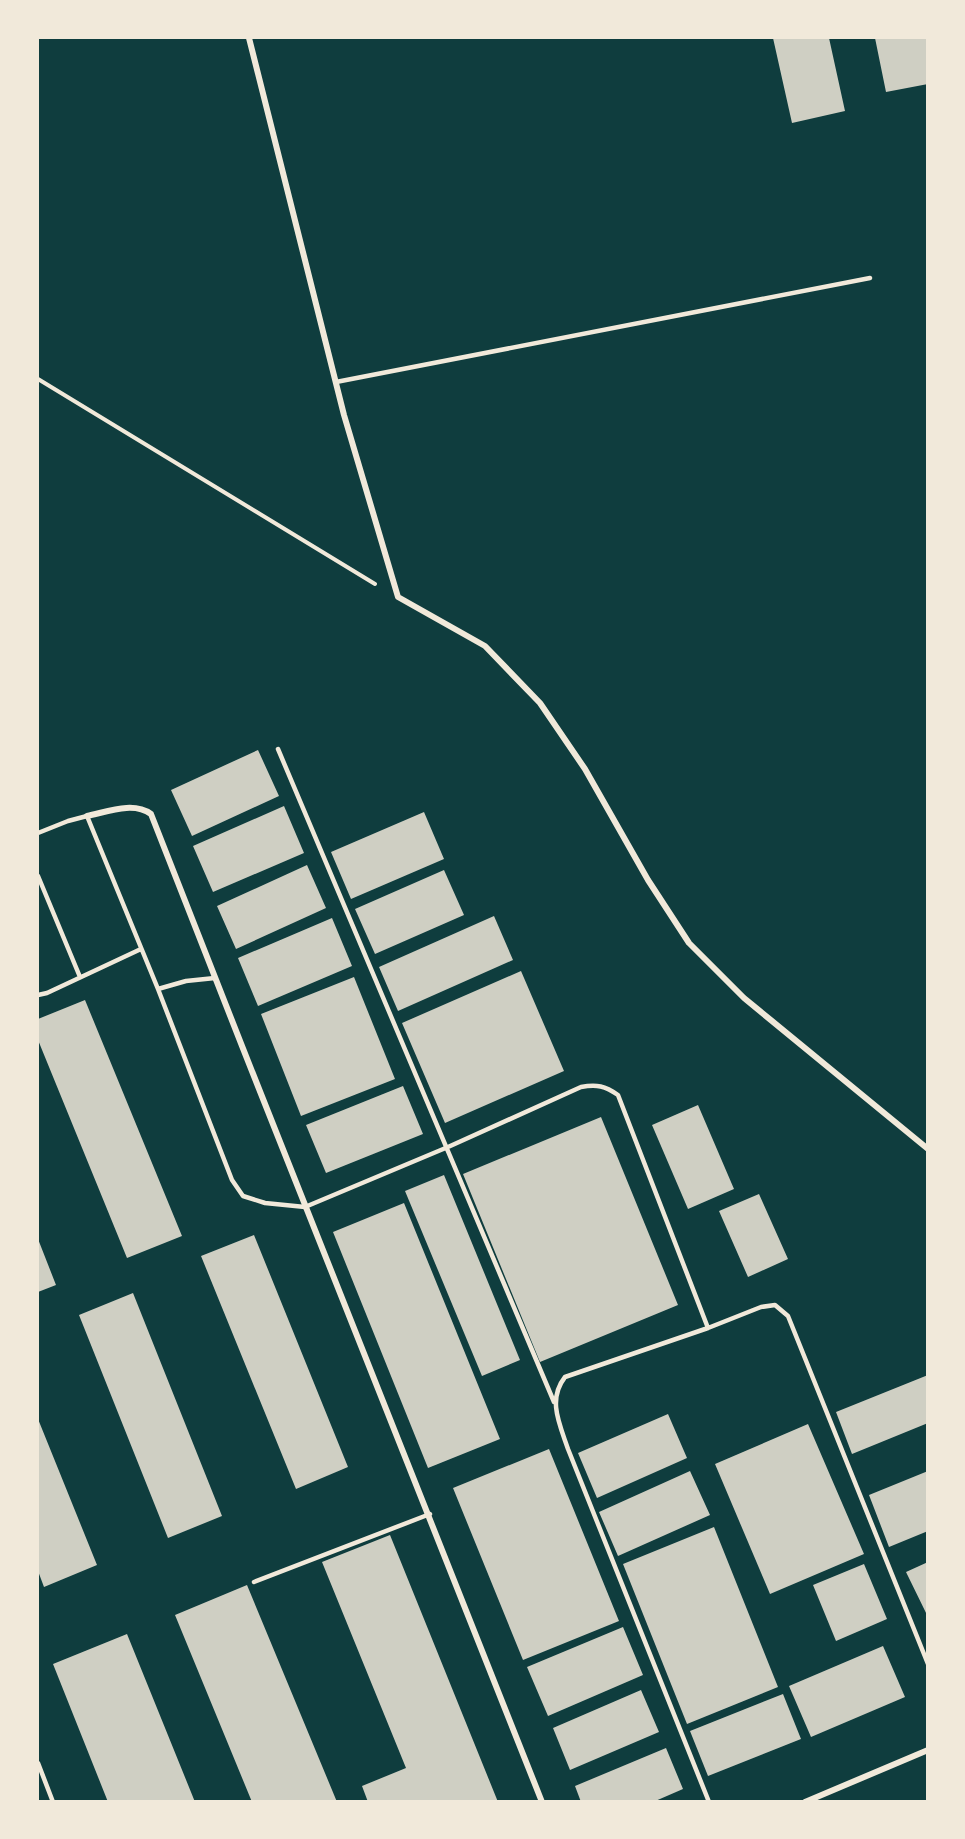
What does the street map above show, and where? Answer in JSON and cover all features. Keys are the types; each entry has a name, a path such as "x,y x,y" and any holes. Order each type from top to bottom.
{"street":[{"path":"249,38 336,382 398,597 485,646 540,703 585,769 648,880 689,943 744,998 927,1149"},
{"path":"87,816 133,807 145,809 151,814 305,1207 430,1514 542,1802"},
{"path":"805,1802 927,1750"}],"lane":[{"path":"336,382 870,278"},
{"path":"278,749 554,1402 568,1449 709,1802"},
{"path":"38,833 87,816 158,989 232,1180 243,1196 265,1203 305,1207 448,1147 581,1087 596,1084 618,1095 708,1328"},
{"path":"38,876 80,977"},
{"path":"38,995 141,950"},
{"path":"158,989 186,981 215,978"},
{"path":"554,1402 557,1387 564,1377 775,1305 788,1316 927,1664"},
{"path":"254,1582 430,1514"},
{"path":"38,1763 53,1802"},
{"path":"38,1784 45,1781"}],"path":[{"path":"38,379 398,597"}],"building":[{"path":"773,38 829,38 845,111 792,123"},
{"path":"875,38 928,38 928,84 886,92"},
{"path":"258,750 279,796 192,836 171,790"},
{"path":"284,806 304,853 213,892 193,846"},
{"path":"424,812 444,859 351,899 331,852"},
{"path":"307,865 326,908 236,949 217,906"},
{"path":"444,870 464,915 375,954 355,909"},
{"path":"494,916 513,960 398,1011 379,967"},
{"path":"332,918 352,966 258,1006 238,958"},
{"path":"521,971 564,1071 445,1123 402,1023"},
{"path":"354,977 395,1079 301,1116 261,1014"},
{"path":"85,1000 182,1236 127,1258 38,1040 38,1019"},
{"path":"403,1086 423,1134 326,1173 306,1125"},
{"path":"698,1105 734,1189 688,1209 652,1125"},
{"path":"601,1117 678,1305 540,1362 463,1174"},
{"path":"444,1175 520,1360 482,1376 405,1191"},
{"path":"759,1194 788,1259 748,1277 719,1211"},
{"path":"404,1203 500,1439 428,1468 333,1232"},
{"path":"254,1235 348,1467 296,1489 201,1256"},
{"path":"38,1239 56,1285 38,1292"},
{"path":"133,1293 222,1516 168,1538 79,1315"},
{"path":"928,1375 928,1423 852,1454 836,1412"},
{"path":"668,1414 687,1458 597,1498 578,1453"},
{"path":"38,1419 97,1565 44,1587 38,1571"},
{"path":"808,1424 864,1554 770,1594 715,1464"},
{"path":"549,1449 619,1621 523,1660 453,1488"},
{"path":"690,1471 710,1515 618,1556 599,1512"},
{"path":"928,1471 928,1531 889,1547 869,1495"},
{"path":"714,1527 778,1687 687,1724 623,1564"},
{"path":"390,1535 498,1802 368,1802 362,1786 406,1768 322,1562"},
{"path":"928,1562 928,1617 906,1572"},
{"path":"864,1564 887,1619 836,1641 813,1585"},
{"path":"247,1585 337,1802 252,1802 175,1615"},
{"path":"623,1627 643,1675 548,1716 527,1667"},
{"path":"127,1634 195,1802 108,1802 53,1664"},
{"path":"883,1646 905,1697 811,1737 789,1686"},
{"path":"641,1690 659,1732 570,1770 553,1728"},
{"path":"783,1694 801,1739 708,1776 690,1731"},
{"path":"666,1748 683,1789 653,1802 581,1802 575,1786"}]}
